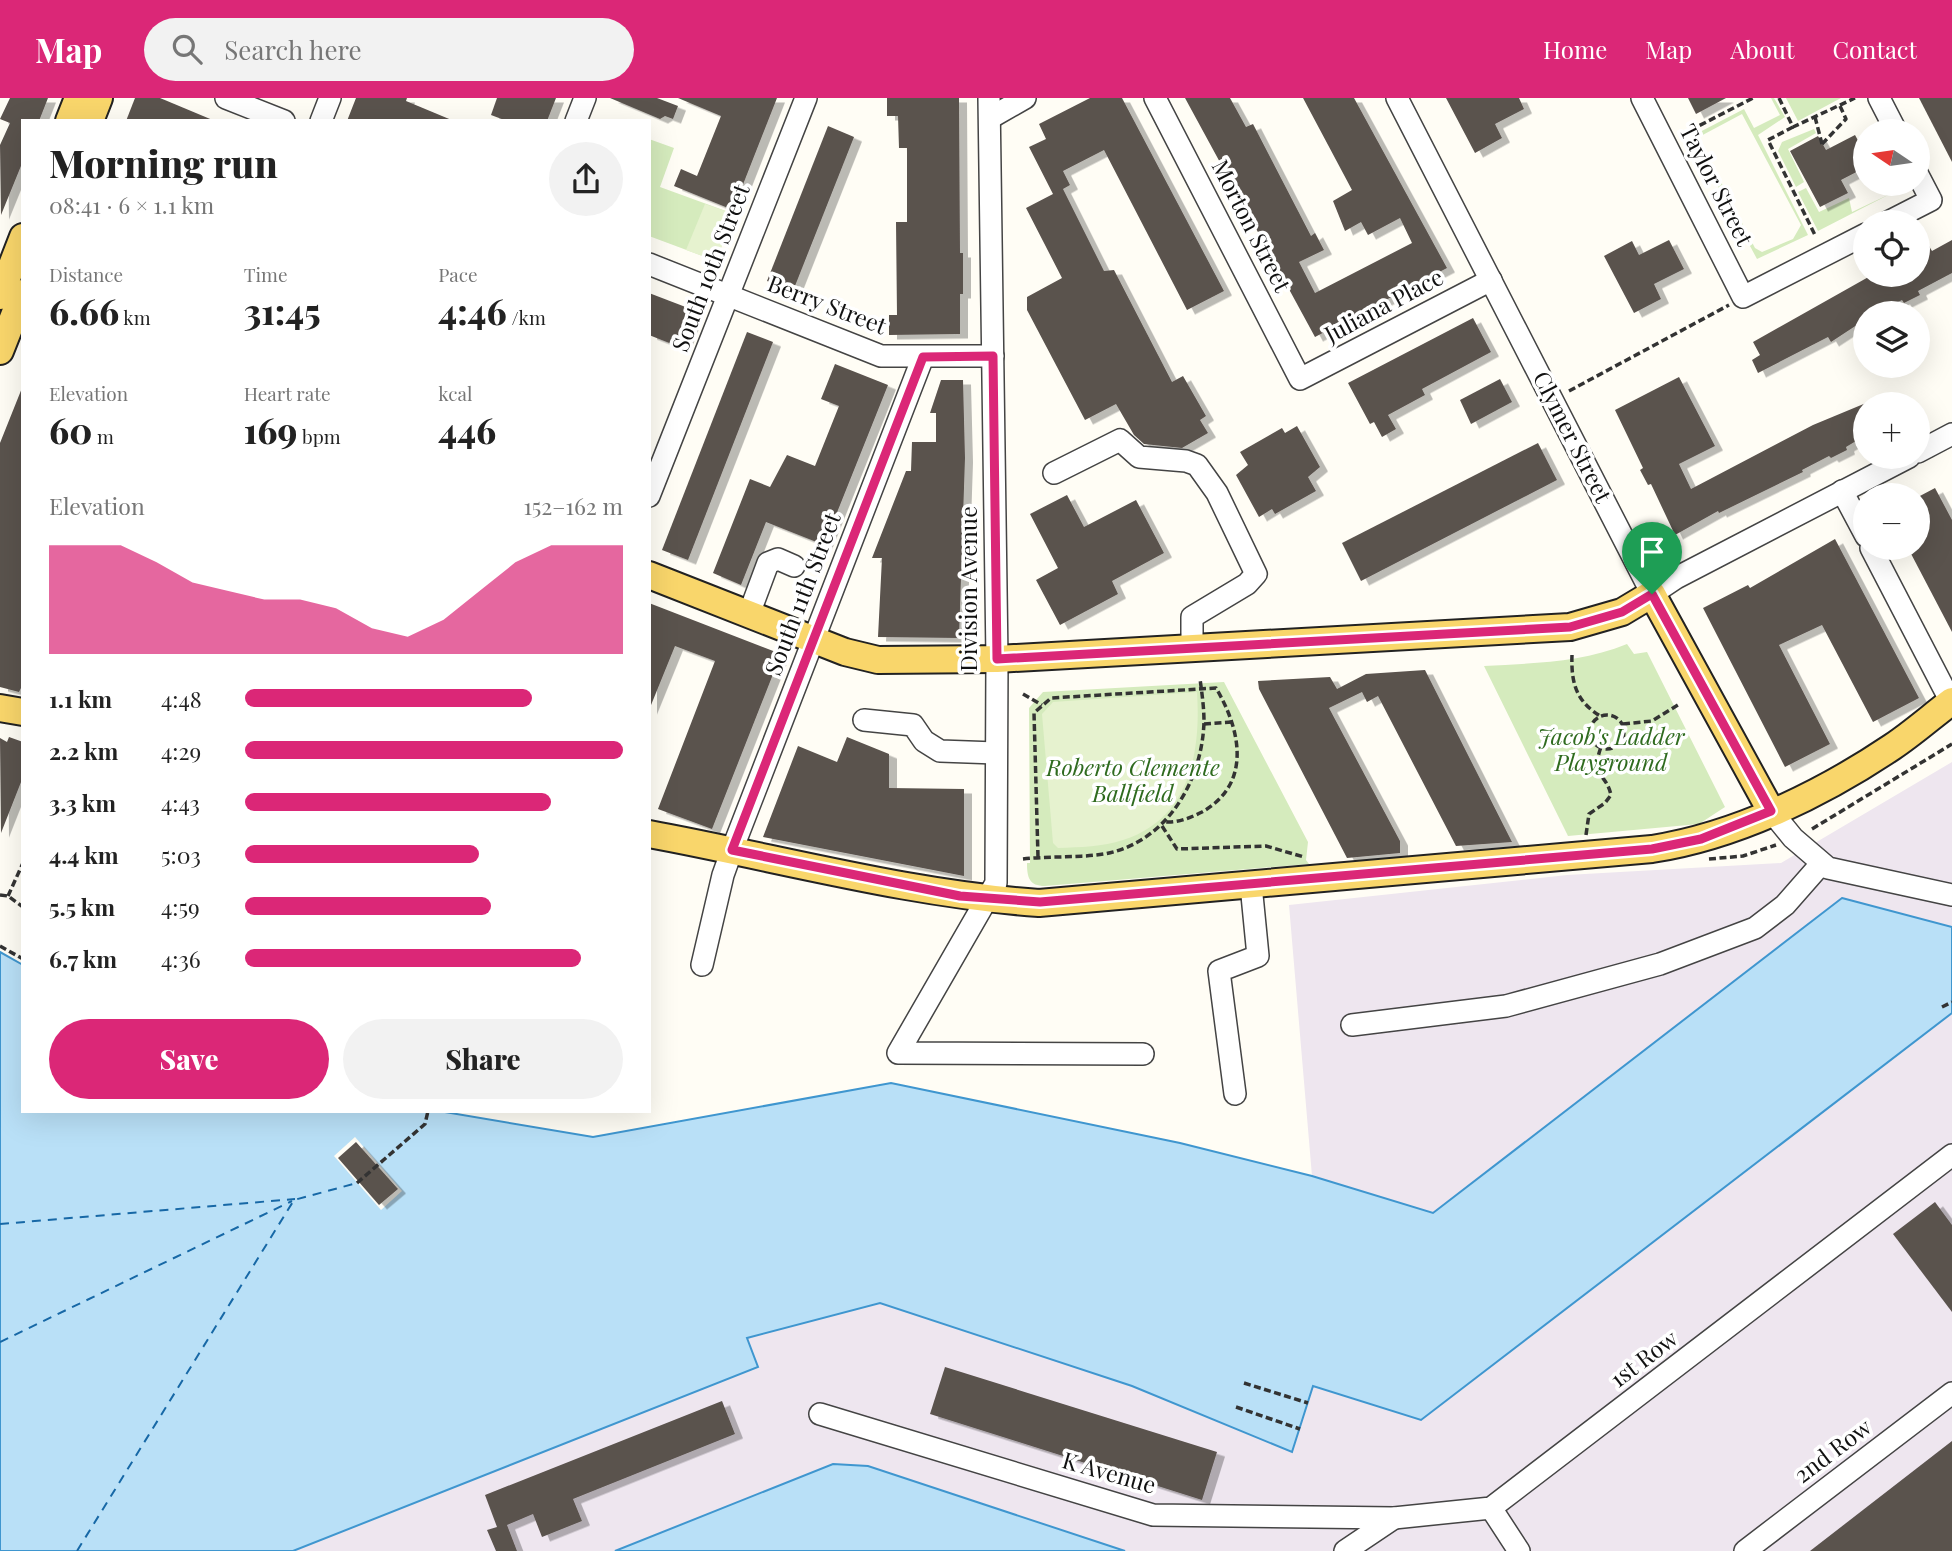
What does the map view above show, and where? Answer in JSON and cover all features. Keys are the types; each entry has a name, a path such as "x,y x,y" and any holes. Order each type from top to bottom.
{"main road":[{"path":"70,119 78,98"},
{"path":"91,119 99,98"},
{"path":"0,296 21,242"},
{"path":"0,351 21,298"},
{"path":"651,576 867,659 997,659 1570,627 1622,612 1652,594"},
{"name":"Clymer Street","path":"1652,594 1775,817"},
{"path":"0,708 21,712"},
{"path":"651,834 912,887 987,899 1040,902 1652,849 1701,839 1775,817 1952,708"}],"street":[{"path":"226,98 279,119"},
{"path":"322,119 330,98"},
{"path":"577,119 585,98"},
{"name":"South 10th Street","path":"651,491 806,98"},
{"path":"990,108 1025,98"},
{"name":"Morton Street","path":"1155,98 1300,379"},
{"name":"Clymer Street","path":"1397,98 1652,594"},
{"name":"Taylor Street","path":"1642,98 1743,297"},
{"path":"1879,98 1890,119"},
{"name":"Division Avenue","path":"990,108 997,659 996,883 898,1053 1143,1054"},
{"path":"1911,210 1931,200 1929,196"},
{"path":"1743,297 1853,241"},
{"name":"Berry Street","path":"651,265 881,356 993,356"},
{"name":"Juliana Place","path":"1300,379 1491,280"},
{"name":"South 11th Street","path":"702,965 723,875 732,850 923,357"},
{"path":"1930,446 1952,435"},
{"path":"1054,473 1121,440 1139,457 1186,461 1198,465 1217,493 1256,574 1247,584 1192,617 1192,649"},
{"path":"1652,594 1886,469"},
{"path":"1843,491 1853,511"},
{"path":"748,614 768,563 778,559 794,566"},
{"path":"1877,560 1952,708"},
{"path":"864,720 912,725 924,741 940,751 996,753"},
{"path":"1775,817 1821,864 1864,878 1952,895"},
{"path":"1352,1025 1506,1006 1660,964 1755,928 1785,905 1821,864"},
{"path":"1235,1094 1219,971 1258,956 1251,885"},
{"name":"1st Row","path":"1491,1508 1952,1155"},
{"name":"2nd Row","path":"1745,1551 1952,1393"},
{"name":"K Avenue","path":"820,1414 1153,1515 1394,1518"},
{"path":"1345,1551 1394,1518 1491,1508 1519,1551"}],"path":[{"path":"1681,135 1753,98"},
{"path":"1779,98 1793,127"},
{"path":"1816,237 1768,140 1856,99"},
{"path":"1815,117 1822,144 1846,119 1840,106"},
{"path":"1553,400 1743,297"},
{"path":"1573,655 1574,687 1584,704 1602,717"},
{"path":"1023,859 1117,850 1141,841 1166,822 1181,800 1197,765 1204,724 1200,679"},
{"path":"1038,857 1034,713 1051,698 1216,688 1233,722 1239,758 1232,784 1223,797 1197,814 1166,822"},
{"path":"1023,694 1042,705"},
{"path":"1621,723 1636,725 1652,721 1678,705"},
{"path":"1611,715 1621,723 1624,730 1620,743 1613,748 1601,747 1593,740 1591,729 1602,717 1611,715"},
{"path":"1204,724 1233,722"},
{"path":"1824,823 1844,807 1952,744"},
{"path":"1586,841 1589,814 1605,803 1611,795 1598,772 1597,759 1601,747"},
{"path":"1162,826 1177,849 1266,846 1307,858"},
{"path":"8,896 21,867"},
{"path":"0,895 8,896 21,906"},
{"path":"0,946 21,959"},
{"path":"13,954 21,951"},
{"path":"1942,1007 1952,1002"},
{"path":"357,1182 425,1124 427,1113"},
{"path":"1244,1383 1308,1403"},
{"path":"1236,1407 1300,1429"}],"shaded area":[{"path":"1952,762 1952,927 1842,898 1433,1213 1312,1176 1289,905 1567,875 1781,863"},
{"path":"1952,1013 1952,1551 1125,1551 833,1464 615,1551 293,1551 758,1367 747,1338 880,1303 1132,1386 1292,1451 1313,1386 1421,1420"}],"green space":[{"path":"1771,98 1774,98 1785,117 1758,135 1808,235 1757,259 1701,155 1706,153 1755,248 1762,252 1793,239 1801,225 1742,114 1697,138 1696,134 1744,109 1754,128 1780,115"},
{"path":"1786,98 1841,98 1798,121"},
{"path":"1814,129 1816,133 1788,149 1804,182 1796,187 1778,151 1782,142"},
{"path":"651,140 674,148 660,187 734,214 716,261 651,237"},
{"path":"1806,188 1819,212 1849,198 1853,213 1818,231 1798,192"},
{"path":"705,204 734,214 716,261 686,250"},
{"name":"Jacob's Ladder Playground","path":"1627,644 1634,654 1647,652 1725,807 1699,824 1568,836 1484,666 1574,659"},
{"name":"Roberto Clemente Ballfield","path":"1224,682 1308,842 1306,860 1309,864 1045,886 1032,882 1028,876 1027,863 1030,863 1029,708 1043,692"},
{"path":"1197,692 1197,737 1193,760 1187,781 1177,800 1163,816 1146,830 1123,840 1058,848 1053,843 1042,714 1053,702"}],"water":[{"path":"1842,898 1952,927 1952,1013 1421,1420 1313,1386 1292,1452 1132,1386 880,1303 747,1338 758,1367 293,1551 0,1551 0,952 21,964 21,1113 451,1113 593,1137 891,1083 1180,1143 1312,1176 1433,1213"},
{"path":"833,1464 868,1466 1125,1551 615,1551"}],"pier":[{"path":"355,1137 402,1191 381,1210 334,1156"}],"building":[{"path":"10,98 48,98 40,119 21,119 21,166 1,215 0,145 10,123 0,119"},
{"path":"135,98 160,98 210,119 127,119"},
{"path":"356,98 407,98 406,101 449,119 348,119"},
{"path":"497,98 556,98 548,119 502,119 491,115"},
{"path":"610,98 657,98 678,106 673,119 665,116 660,119"},
{"path":"678,98 777,98 733,210 674,186 681,169 697,176 721,116"},
{"path":"887,98 959,98 960,253 963,253 960,334 889,335 889,315 897,315 896,222 907,222 907,148 899,148 898,116 887,116"},
{"path":"1090,98 1122,98 1224,291 1187,310 1104,150 1063,171 1070,185 1063,189 1104,271 1114,270 1172,382 1183,376 1206,416 1200,420 1208,433 1182,448 1144,444 1134,435 1116,404 1085,420 1027,310 1027,297 1062,278 1026,208 1053,194 1029,147 1046,139 1039,124"},
{"path":"1185,98 1230,98 1246,127 1253,124 1311,236 1315,233 1324,250 1299,262 1315,293 1412,243 1400,218 1368,235 1361,222 1345,231 1333,201 1352,190 1303,98 1354,98 1447,268 1315,337"},
{"path":"1446,98 1519,98 1524,109 1495,124 1502,138 1475,153"},
{"path":"1688,98 1726,98 1696,114"},
{"path":"1919,98 1952,98 1952,162 1930,119"},
{"path":"828,126 854,137 793,291 767,281"},
{"path":"1818,136 1826,150 1853,136 1853,174 1841,180 1848,193 1820,207 1790,151"},
{"path":"1669,240 1684,269 1654,284 1661,299 1634,313 1604,256 1632,241 1639,255"},
{"path":"1952,240 1952,273 1930,285 1930,248 1932,251"},
{"path":"1853,286 1926,287 1918,291 1920,295 1908,301 1853,301 1853,328 1831,342 1828,337 1758,373 1752,360 1760,355 1753,342"},
{"path":"651,294 696,311 682,348 651,336"},
{"path":"1473,318 1491,352 1422,389 1425,395 1388,415 1396,429 1382,437 1374,422 1370,424 1348,383"},
{"path":"747,332 773,342 688,560 662,550"},
{"path":"835,364 888,385 824,545 766,522 741,585 713,573 750,479 770,487 787,455 815,466 839,406 821,399"},
{"path":"1679,377 1715,446 1679,464 1691,489 1813,425 1853,408 1853,443 1846,447 1847,450 1831,458 1829,456 1802,470 1803,472 1719,513 1718,511 1675,535 1651,484 1648,485 1640,470 1643,468 1615,410"},
{"path":"1500,379 1512,402 1471,424 1460,400"},
{"path":"941,380 963,380 965,458 959,638 878,637 882,558 872,558 906,471 911,471 912,442 936,442 936,413 930,413"},
{"path":"21,390 19,692 0,687 0,443"},
{"path":"1297,426 1320,467 1308,477 1316,491 1275,514 1272,509 1259,517 1236,475 1248,465 1240,452 1282,428 1285,433"},
{"path":"1538,443 1557,480 1361,581 1342,543"},
{"path":"1935,488 1952,520 1952,632 1914,560 1930,560 1930,491"},
{"path":"1067,495 1084,527 1136,500 1164,553 1112,581 1118,594 1060,625 1036,580 1058,568 1030,514"},
{"path":"1835,539 1919,698 1873,722 1822,625 1779,645 1830,744 1785,767 1703,608 1748,585 1750,588"},
{"path":"651,604 781,654 712,829 658,809 715,661 675,646 651,705"},
{"path":"1425,670 1512,842 1456,846 1378,696 1367,702 1362,692 1329,708 1400,841 1400,853 1347,858 1259,689 1258,681 1330,677 1337,689 1366,674"},
{"path":"9,737 21,741 21,782 1,833 0,738 7,742"},
{"path":"847,737 889,754 889,788 964,789 964,876 763,837 798,746 837,762"},
{"path":"356,1142 398,1189 379,1205 338,1158"},
{"path":"1935,1202 1952,1225 1952,1312 1893,1234"},
{"path":"945,1367 1217,1452 1202,1500 930,1414"},
{"path":"722,1401 735,1434 573,1499 582,1521 542,1537 533,1514 507,1525 517,1551 496,1551 487,1530 497,1527 485,1495"},
{"path":"1952,1441 1952,1551 1810,1551"}],"ferry route":[{"path":"77,1551 294,1200 357,1183"},
{"path":"0,1224 295,1199"},
{"path":"0,1342 292,1201"}],"route":[{"path":"993,356 997,659 1346,642 1570,627 1590,624 1622,612 1652,594 1771,811 1701,839 1652,849 1040,902 960,896 732,850 923,357 993,356"}]}
